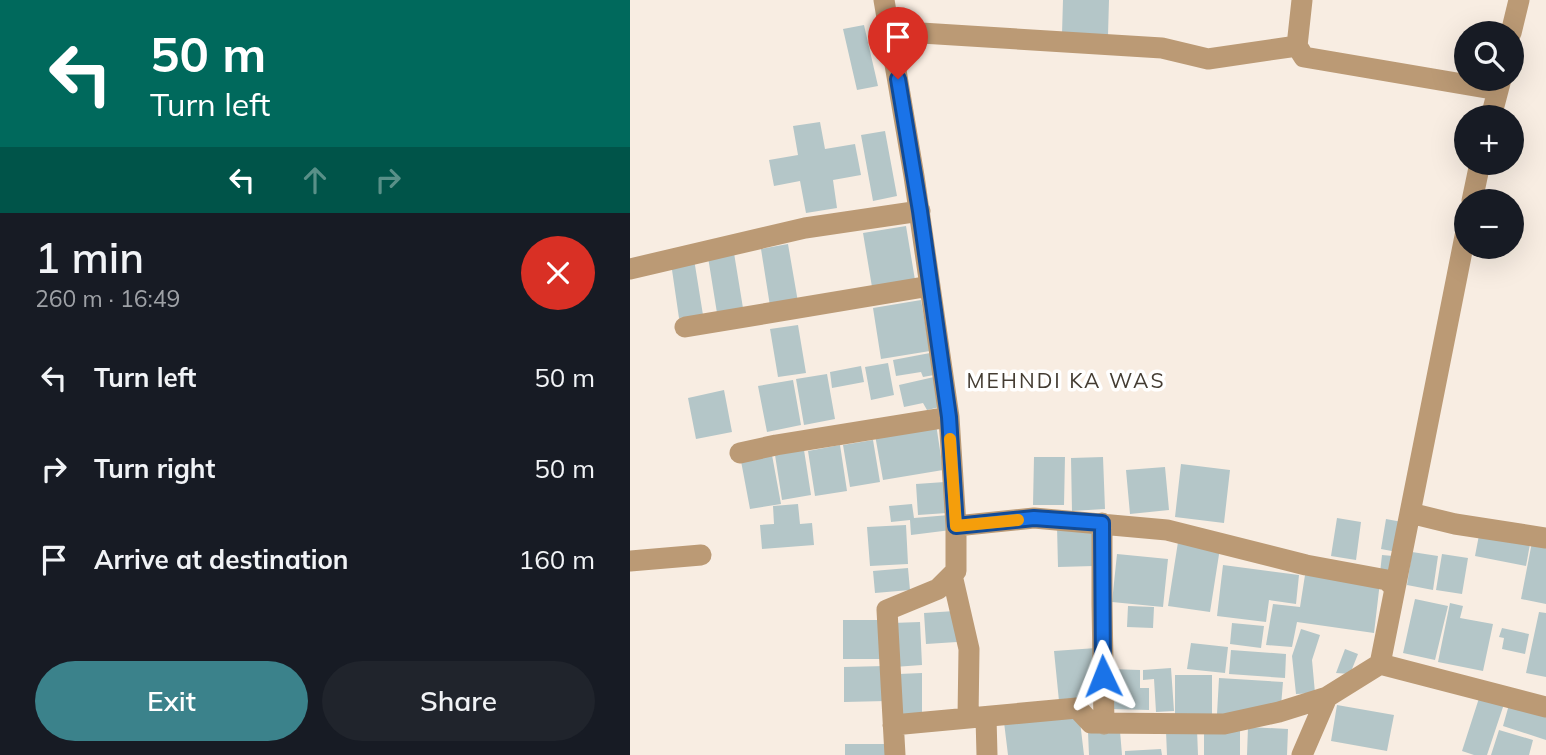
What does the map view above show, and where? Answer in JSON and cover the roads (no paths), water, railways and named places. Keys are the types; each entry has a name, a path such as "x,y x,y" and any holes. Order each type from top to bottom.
{"street":[{"path":"884,0 920,211 949,417 956,526 956,571 939,589 887,610 895,755"},
{"path":"1302,0 1297,46 1304,57 1454,78"},
{"path":"1514,21 1519,0"},
{"path":"890,31 1162,48 1208,59 1297,46"},
{"path":"630,269 804,228 920,211"},
{"path":"1380,664 1460,259"},
{"path":"685,327 930,286"},
{"path":"740,453 949,417"},
{"path":"1410,513 1455,524 1546,538"},
{"path":"956,526 1034,518 1167,530 1306,565 1387,580 1395,588"},
{"path":"1102,523 1104,724"},
{"path":"630,561 701,555"},
{"path":"952,575 969,649 977,717 987,755"},
{"path":"893,725 1077,708 1091,723 1224,724 1279,712 1327,696 1380,664 1546,707"},
{"path":"1302,755 1327,696"}],"district":[{"name":"MEHNDI KA WAS","path":"1066,380"}]}
